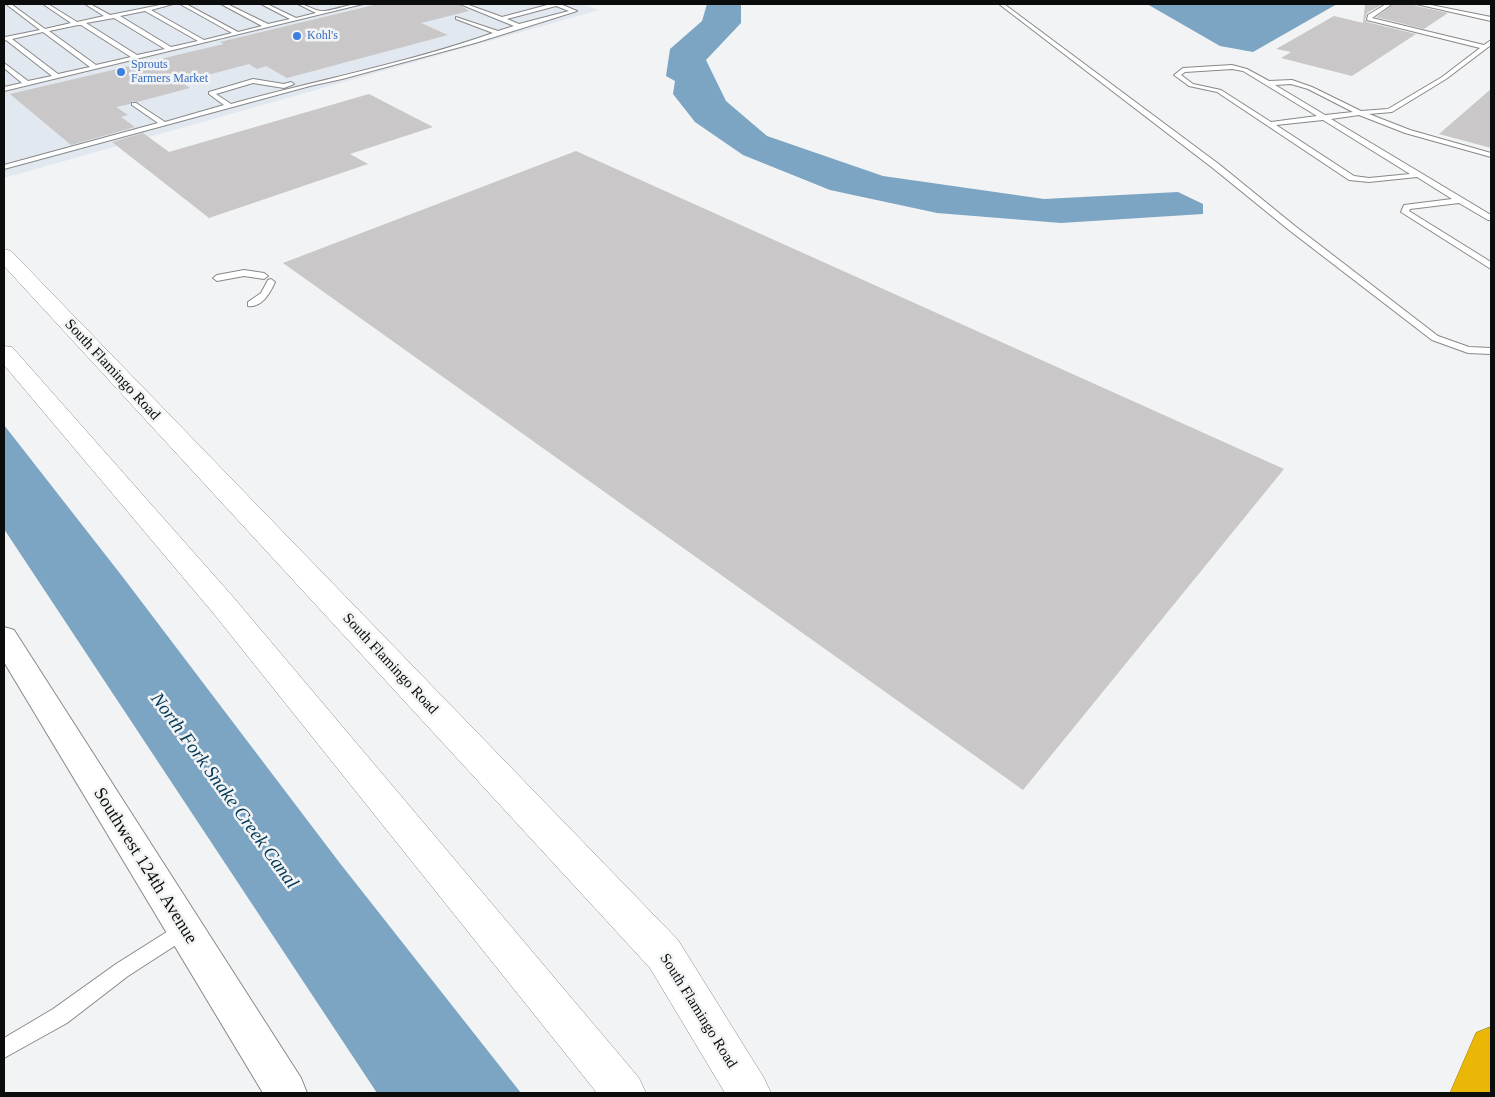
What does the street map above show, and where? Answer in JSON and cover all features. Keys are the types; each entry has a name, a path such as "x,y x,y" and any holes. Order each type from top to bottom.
{"highway":[{"path":"1472,1093 1491,1048"}],"main road":[{"name":"South Flamingo Road","path":"4,255 664,954 749,1093"},
{"path":"4,352 224,606 624,1093"}],"street":[{"name":"Southwest 124th Avenue","path":"4,638 286,1093"}],"lane":[{"path":"8,4 94,67"},
{"path":"45,4 136,57"},
{"path":"87,4 170,49"},
{"path":"7,36 44,31 171,4"},
{"path":"182,4 236,33"},
{"path":"223,4 267,26"},
{"path":"263,4 295,19"},
{"path":"300,4 320,13"},
{"path":"4,89 320,13 345,5 360,4"},
{"path":"462,4 519,26"},
{"path":"4,167 309,84 340,78 473,42 519,26 574,11 556,4 502,19"},
{"path":"1001,4 1217,167 1285,223 1434,338 1468,350 1491,351"},
{"path":"1389,4 1370,16 1369,19 1488,44"},
{"path":"1419,4 1491,19"},
{"path":"98,11 107,9"},
{"path":"146,9 202,41"},
{"path":"474,14 482,12"},
{"path":"449,21 466,16"},
{"path":"458,18 497,33"},
{"path":"7,36 57,76"},
{"path":"1271,124 1390,111 1444,78 1488,44"},
{"path":"4,65 26,83"},
{"path":"1418,176 1369,180 1352,178 1219,91 1191,85 1177,75 1183,70 1232,67 1245,70 1327,118 1418,176 1491,218"},
{"path":"11,79 19,77"},
{"path":"230,106 211,93 253,82 284,86 311,79 340,78"},
{"path":"1268,82 1292,82 1310,88 1380,123 1408,133 1491,155"},
{"path":"134,104 164,124"},
{"path":"1460,200 1407,207 1404,212 1491,266"},
{"path":"217,278 244,273 267,279 265,295 251,304"},
{"path":"4,1049 60,1016 122,970 184,930"}],"shaded area":[{"path":"4,4 581,4 599,10 4,178"}],"water":[{"path":"707,4 741,4 741,23 706,60 726,101 767,136 883,176 1044,199 1178,192 1203,204 1203,214 1061,223 937,213 830,190 743,155 695,122 673,94 675,81 666,76 670,49 702,21"},
{"path":"1147,4 1337,4 1253,52 1220,46"},
{"name":"North Fork Snake Creek Canal","path":"4,425 122,576 339,862 521,1093 377,1093 4,529"}],"building":[{"path":"378,4 458,4 469,11 421,23 448,35 287,78 266,66 257,69 249,64 181,82 190,88 137,102 132,101 130,104 116,107 128,115 121,117 135,127 71,145 10,94 224,44 220,42"},
{"path":"1365,4 1383,4 1367,13 1365,20 1367,22 1416,34 1352,76 1281,58 1291,52 1276,49 1334,16 1363,23"},
{"path":"1394,4 1414,4 1448,13 1424,29 1376,17"},
{"path":"1491,89 1491,148 1439,134"},
{"path":"369,94 433,127 350,154 368,164 209,218 112,142 143,133 169,152"},
{"path":"576,151 1284,469 1023,790 283,263"}],"place":[{"name":"Kohl's","path":"297,36"},
{"name":"Sprouts Farmers Market","path":"121,72"}]}
